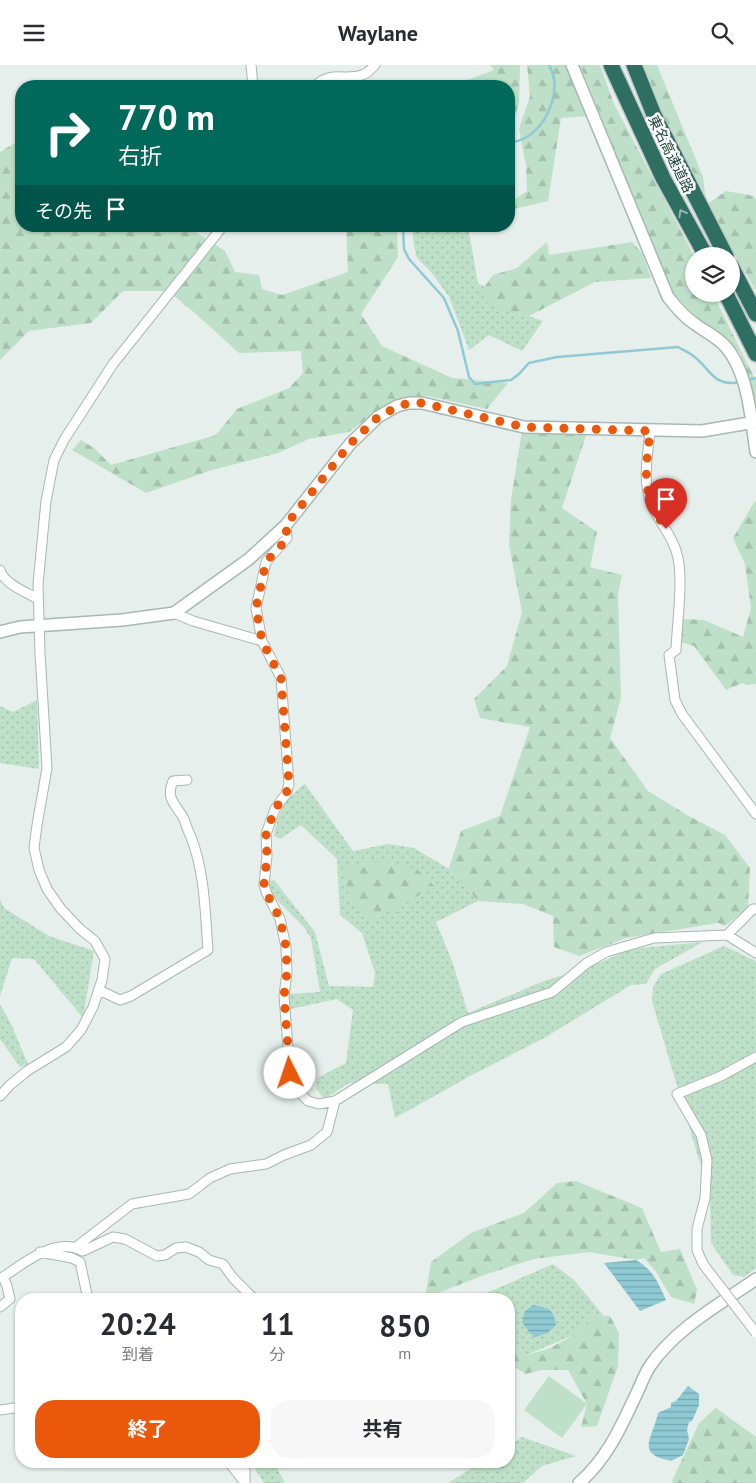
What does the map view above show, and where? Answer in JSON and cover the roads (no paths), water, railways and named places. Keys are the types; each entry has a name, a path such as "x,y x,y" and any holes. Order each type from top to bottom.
{"highway":[{"name":"東名高速道路","path":"611,65 663,178 701,247"},
{"name":"東名高速道路","path":"634,65 654,115 721,247"},
{"path":"740,283 754,309"},
{"path":"730,302 756,354"}],"street":[{"path":"250,65 252,80"},
{"path":"324,80 332,77 364,75 375,65"},
{"path":"572,65 668,297 692,323 722,342 734,357 754,422 756,452"},
{"path":"0,1096 27,1071 66,1047 81,1030 93,1007 99,990 106,959 95,941 80,929 61,909 47,889 39,870 34,848 47,768 38,584 46,501 54,460 64,439 113,364 218,232"},
{"path":"0,632 20,627 122,620 174,613 249,559 286,525 350,444 378,417 409,403 422,403 524,427 702,431 754,422"},
{"path":"650,431 646,463 648,488 652,504 673,541 678,559 676,650 669,655 675,699 682,714 756,814"},
{"path":"286,525 287,539 266,562 256,608 262,641 281,678 289,784 286,794 275,809 266,834 267,856 264,884 266,892 280,919 286,947 287,972 284,996 290,1073 297,1090 308,1101 320,1104 335,1101 462,1022 552,992 587,963 606,952 654,938 727,935 756,953"},
{"path":"0,570 1,575 11,583 38,599"},
{"path":"174,613 193,621 262,641"},
{"path":"99,990 120,1000 208,950 204,891 199,865 183,818 170,797 169,789 172,781 187,781"},
{"path":"727,935 753,909 756,909"},
{"path":"756,1057 721,1076 677,1094 700,1135 707,1160 705,1198 697,1229 697,1249 703,1264 756,1333"},
{"path":"0,1307 10,1299 3,1277 40,1252 49,1249 76,1247 132,1205 189,1194 210,1177 230,1169 266,1164 311,1145 327,1132 335,1101"},
{"path":"76,1247 82,1251 113,1237 125,1239 157,1256 165,1255 176,1248 186,1247 199,1252 209,1260 223,1264 233,1278 248,1293"},
{"path":"40,1252 72,1258 80,1262 87,1293"},
{"path":"579,1483 590,1473 616,1438 649,1368 662,1350 678,1334 756,1279"},
{"path":"0,1410 15,1408"},
{"path":"233,1468 245,1483"},
{"path":"244,1468 245,1483"}],"water":[{"path":"636,1260 647,1268 654,1277 666,1300 640,1311 604,1263"},
{"path":"533,1305 543,1307 552,1312 556,1325 547,1333 535,1337 522,1322 525,1311"},
{"path":"688,1386 699,1394 699,1405 692,1421 689,1422 687,1430 689,1439 683,1455 671,1461 660,1458 649,1449 650,1437 658,1413 671,1407 671,1403 676,1401"}],"waterway":[{"path":"515,141 530,135 537,129 548,112 554,93 553,74 549,65"},
{"path":"403,232 404,249 409,259 444,298 458,331 469,377 475,384 511,380 529,363 557,357 678,347 698,360 718,380 731,383 741,382"},
{"path":"746,380 756,378"}]}
